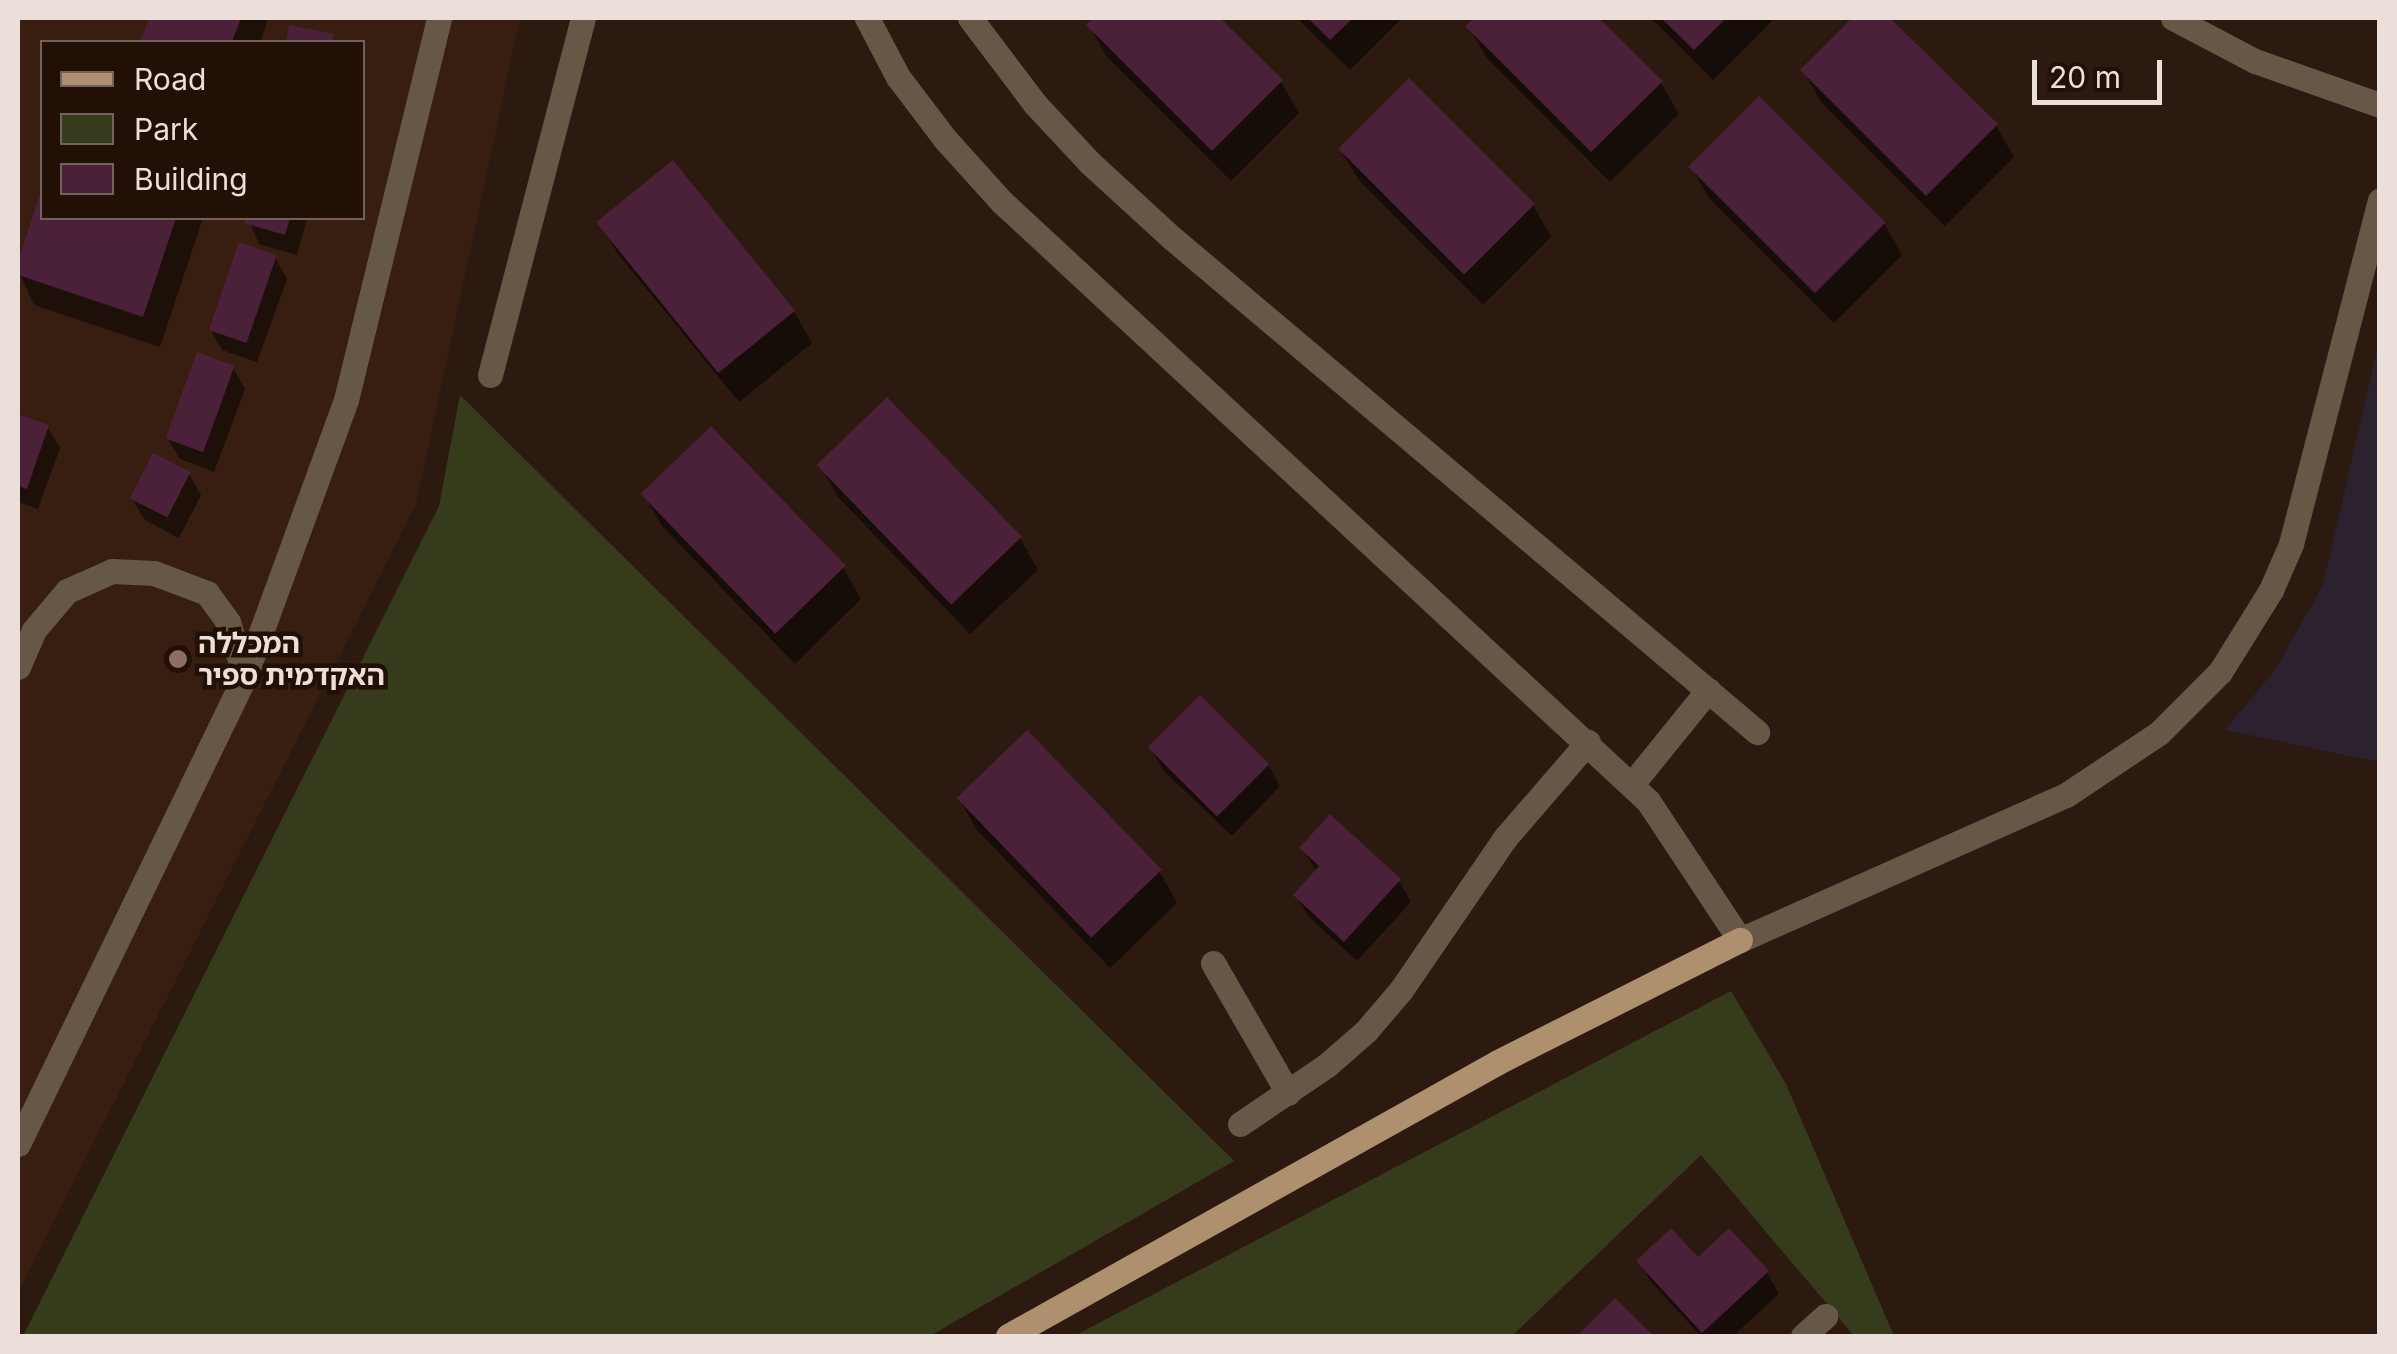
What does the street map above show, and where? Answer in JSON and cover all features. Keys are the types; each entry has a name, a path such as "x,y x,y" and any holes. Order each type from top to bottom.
{"main road":[{"path":"1008,1336 1514,1054 1740,940"}],"street":[{"path":"18,1144 245,676 346,400 438,18"},
{"path":"490,375 583,18"},
{"path":"867,18 898,76 945,139 1002,202 1632,784 1658,814 1740,940 2066,794 2159,733 2220,672 2271,590 2291,544 2380,200"},
{"path":"970,18 1034,104 1172,238 1757,732"},
{"path":"2174,18 2255,62 2380,105"},
{"path":"18,667 34,630 67,592 112,571 154,573 206,592 228,622 245,676"},
{"path":"1632,784 1708,690"},
{"path":"1240,1124 1288,1093 1366,1031 1401,990 1505,838 1588,742"},
{"path":"1213,963 1288,1093"},
{"path":"1803,1336 1825,1316"}],"shaded area":[{"name":"המכללה האקדמית ספיר","path":"18,18 520,18 416,504 18,1293"},
{"path":"2379,341 2380,762 2225,730 2275,670 2323,585"}],"green space":[{"path":"460,395 1234,1161 930,1336 23,1336 439,506"},
{"path":"1731,991 1786,1084 1894,1336 1854,1336 1701,1155 1512,1336 1074,1336"}],"building":[{"path":"149,18 241,18 233,40 141,40"},
{"path":"1093,18 1220,18 1283,80 1212,151 1086,25"},
{"path":"1308,18 1353,18 1330,40"},
{"path":"1474,18 1599,18 1663,81 1591,152 1465,26"},
{"path":"1661,18 1726,18 1694,50"},
{"path":"1852,18 1890,18 1998,124 1926,196 1800,70"},
{"path":"289,25 334,34 332,40 286,40"},
{"path":"1409,78 1535,204 1464,275 1338,149"},
{"path":"1759,96 1886,223 1815,293 1688,167"},
{"path":"673,160 795,311 718,373 596,222"},
{"path":"40,194 40,220 175,220 143,317 18,275 18,262"},
{"path":"245,220 289,220 285,235 244,223"},
{"path":"239,242 277,255 247,343 209,330"},
{"path":"197,352 235,366 203,452 166,438"},
{"path":"887,397 1022,537 951,605 817,465"},
{"path":"18,414 49,425 27,489 18,486"},
{"path":"711,426 846,566 775,634 641,494"},
{"path":"153,453 190,472 167,518 130,498"},
{"path":"1200,695 1269,764 1217,817 1148,747"},
{"path":"1027,730 1162,870 1091,938 957,798"},
{"path":"1330,814 1401,879 1344,942 1293,895 1319,866 1299,848"},
{"path":"1671,1228 1698,1257 1729,1228 1769,1271 1702,1333 1636,1261"},
{"path":"1615,1298 1654,1336 1577,1336"}],"place":[{"name":"המכללה האקדמית ספיר","path":"178,659"}]}
